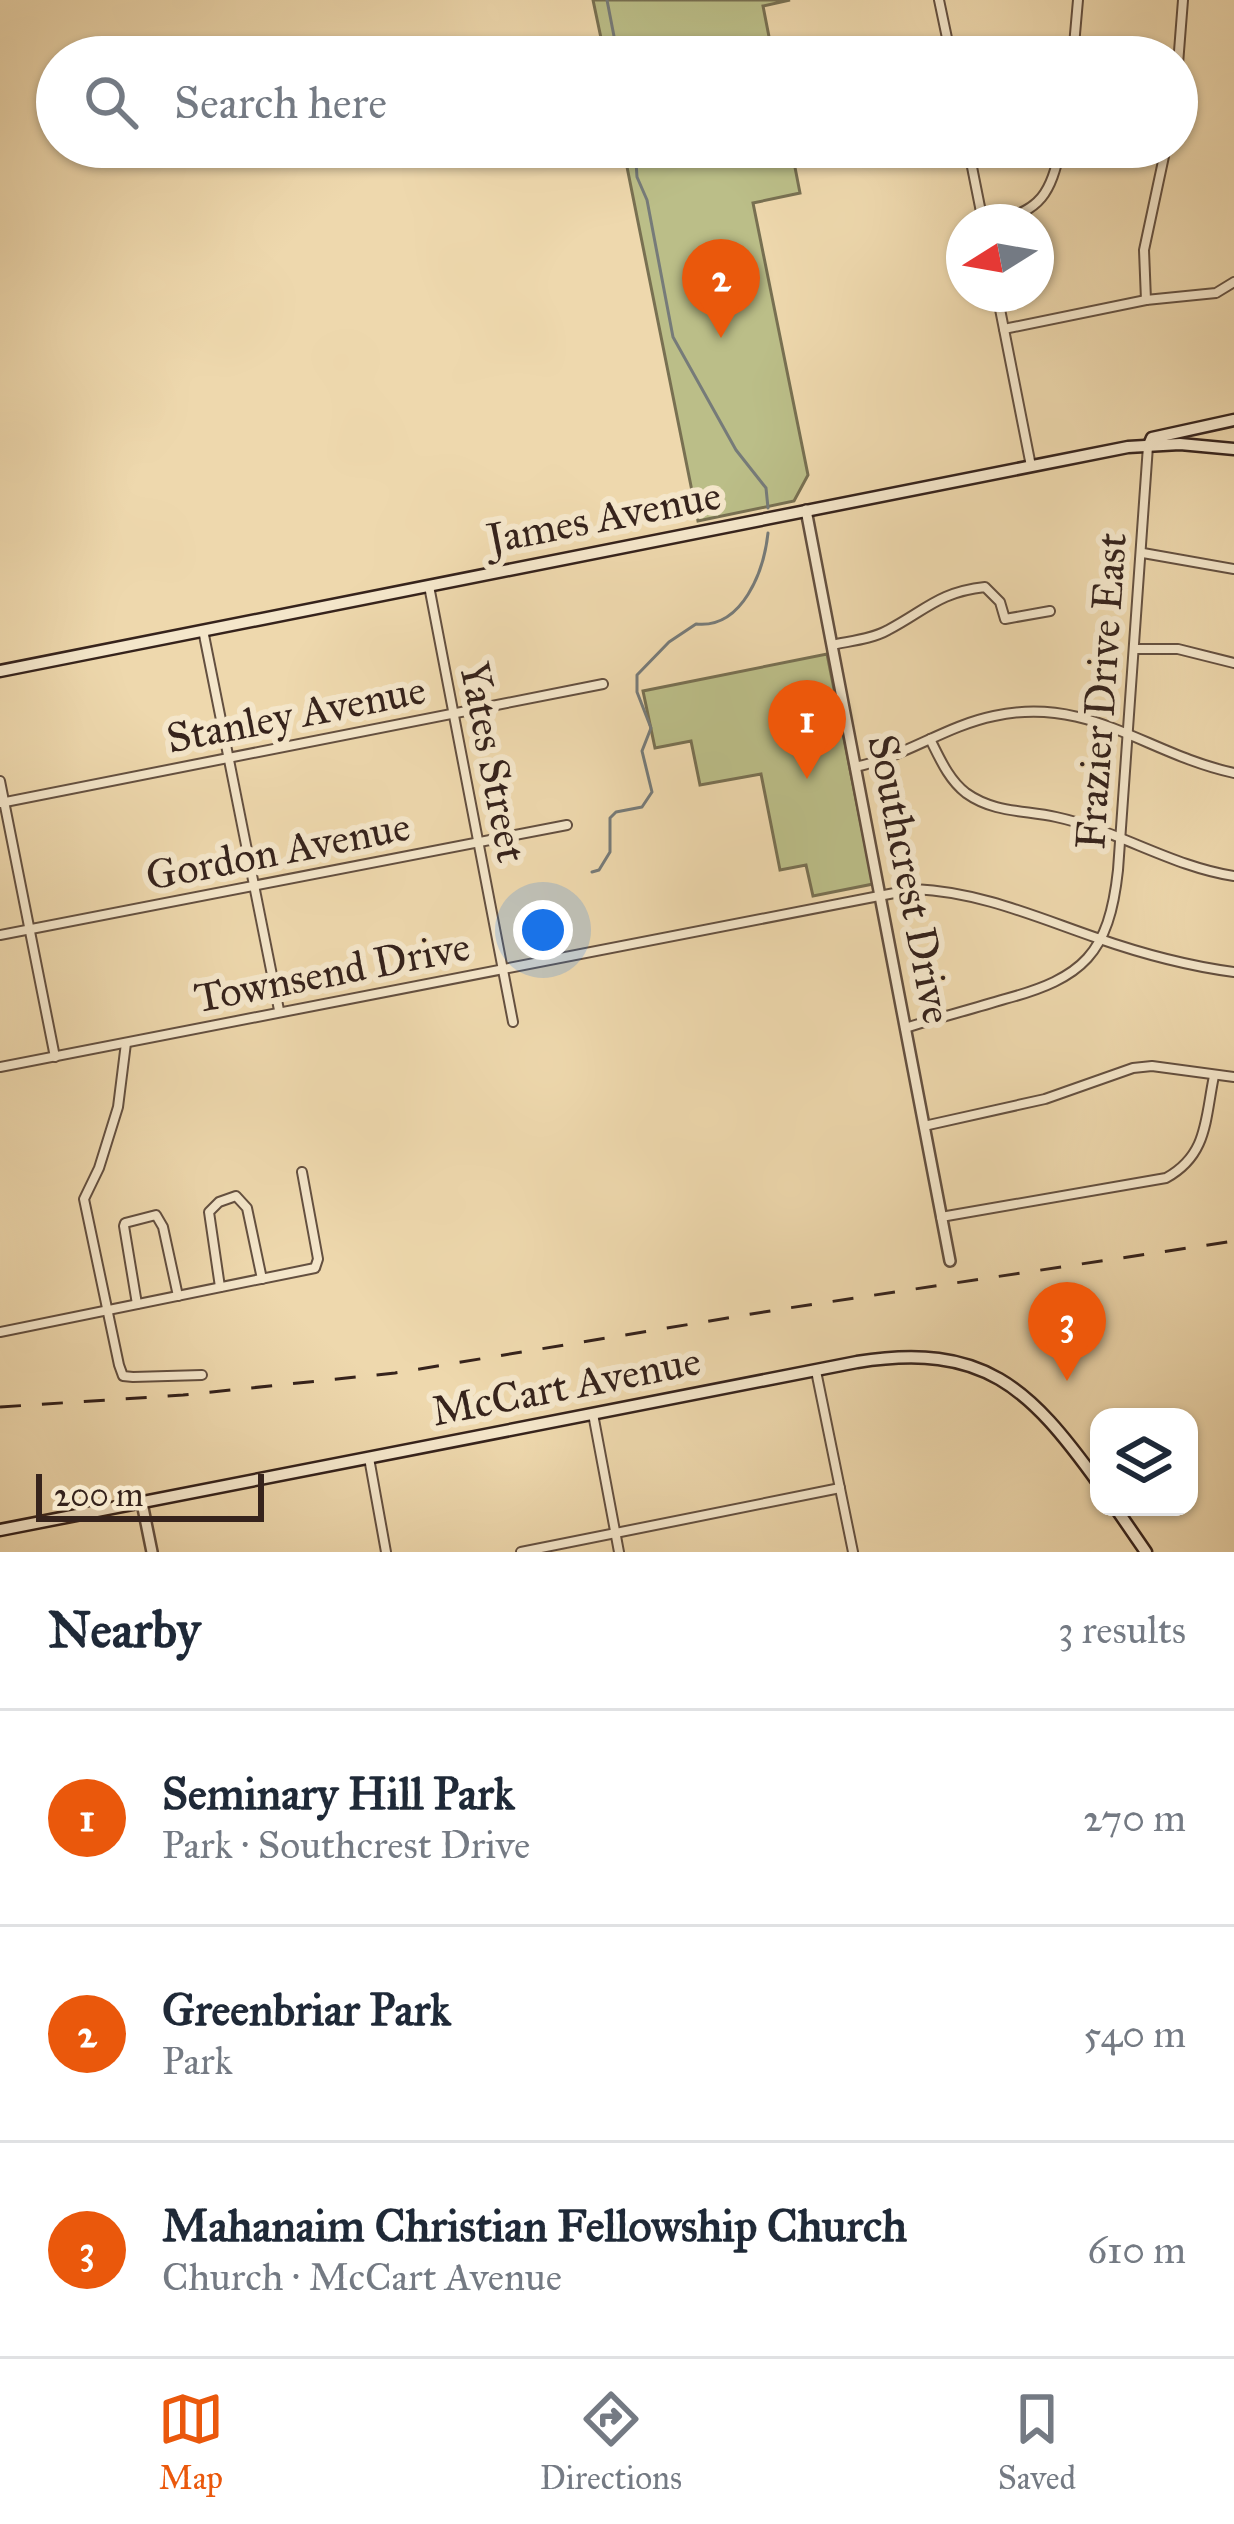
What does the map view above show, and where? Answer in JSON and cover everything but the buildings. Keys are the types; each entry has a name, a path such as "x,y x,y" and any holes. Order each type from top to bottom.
{"main road":[{"name":"James Avenue","path":"0,671 1030,466 1148,445 1230,446 1226,435 1234,422"},
{"path":"1148,445 1166,434 1234,422"},
{"name":"McCart Avenue","path":"0,1530 916,1355 987,1372 1012,1384 1042,1409 1090,1472"},
{"path":"1121,1516 1146,1552"}],"street":[{"path":"939,0 947,36"},
{"path":"1075,36 1078,0"},
{"path":"1180,36 1183,0"},
{"path":"972,168 979,204"},
{"path":"1037,204 1055,168"},
{"path":"1146,301 1144,250 1162,168"},
{"path":"1004,329 1216,292 1234,282"},
{"path":"1001,312 1030,466"},
{"name":"Frazier Drive East","path":"1101,940 1115,900 1148,445"},
{"name":"Southcrest Drive","path":"806,510 950,1261"},
{"path":"1143,553 1234,569"},
{"name":"Yates Street","path":"429,585 513,1022"},
{"path":"832,645 886,632 934,599 955,591 985,587 1000,602 1005,620 1050,611"},
{"path":"203,630 279,1010"},
{"path":"1135,649 1178,649 1234,663"},
{"name":"Stanley Avenue","path":"2,803 603,684"},
{"path":"855,767 911,751 962,724 1034,709 1065,711 1234,773"},
{"path":"930,740 946,771 962,790 981,802 1120,836 1234,876"},
{"path":"0,781 55,1057"},
{"name":"Gordon Avenue","path":"0,935 567,825"},
{"name":"Townsend Drive","path":"0,1067 915,889 957,891 1101,940 1234,972"},
{"path":"905,1028 1038,992 1062,981 1101,940"},
{"path":"126,1043 118,1107 100,1168 84,1199 106,1310 123,1376 202,1375"},
{"path":"924,1126 1045,1099 1133,1068 1152,1066 1234,1077"},
{"path":"941,1217 1166,1178 1192,1160 1199,1147 1214,1076"},
{"path":"0,1332 315,1268 318,1259 302,1172"},
{"path":"220,1287 209,1212 236,1196 247,1208 262,1279"},
{"path":"137,1304 125,1223 146,1215 156,1215 163,1226 178,1296"},
{"path":"816,1371 853,1552"},
{"path":"593,1414 619,1552"},
{"path":"369,1458 386,1552"},
{"path":"521,1552 840,1488"},
{"path":"142,1502 152,1552"}],"green space":[{"path":"593,0 790,0 763,6 769,36 601,36"},
{"path":"627,168 795,168 800,193 753,203 808,475 794,501 698,521"},
{"path":"827,654 873,884 813,896 806,865 780,870 761,774 700,785 691,741 655,748 643,691"}],"waterway":[{"path":"607,0 614,36"},
{"path":"636,168 673,337 736,450 766,488 768,508"},
{"path":"592,872 599,870 610,852 610,818 616,812 642,807 652,792 642,751 651,728 637,692 637,675 669,642 696,624 727,617 738,607 756,579 768,533"}],"railway":[{"path":"0,1407 183,1395 395,1373 1234,1241"}],"place":[{"name":"Greenbriar Park","path":"721,338"},
{"name":"Seminary Hill Park","path":"807,779"},
{"name":"Mahanaim Christian Fellowship Church","path":"1067,1381"}]}
